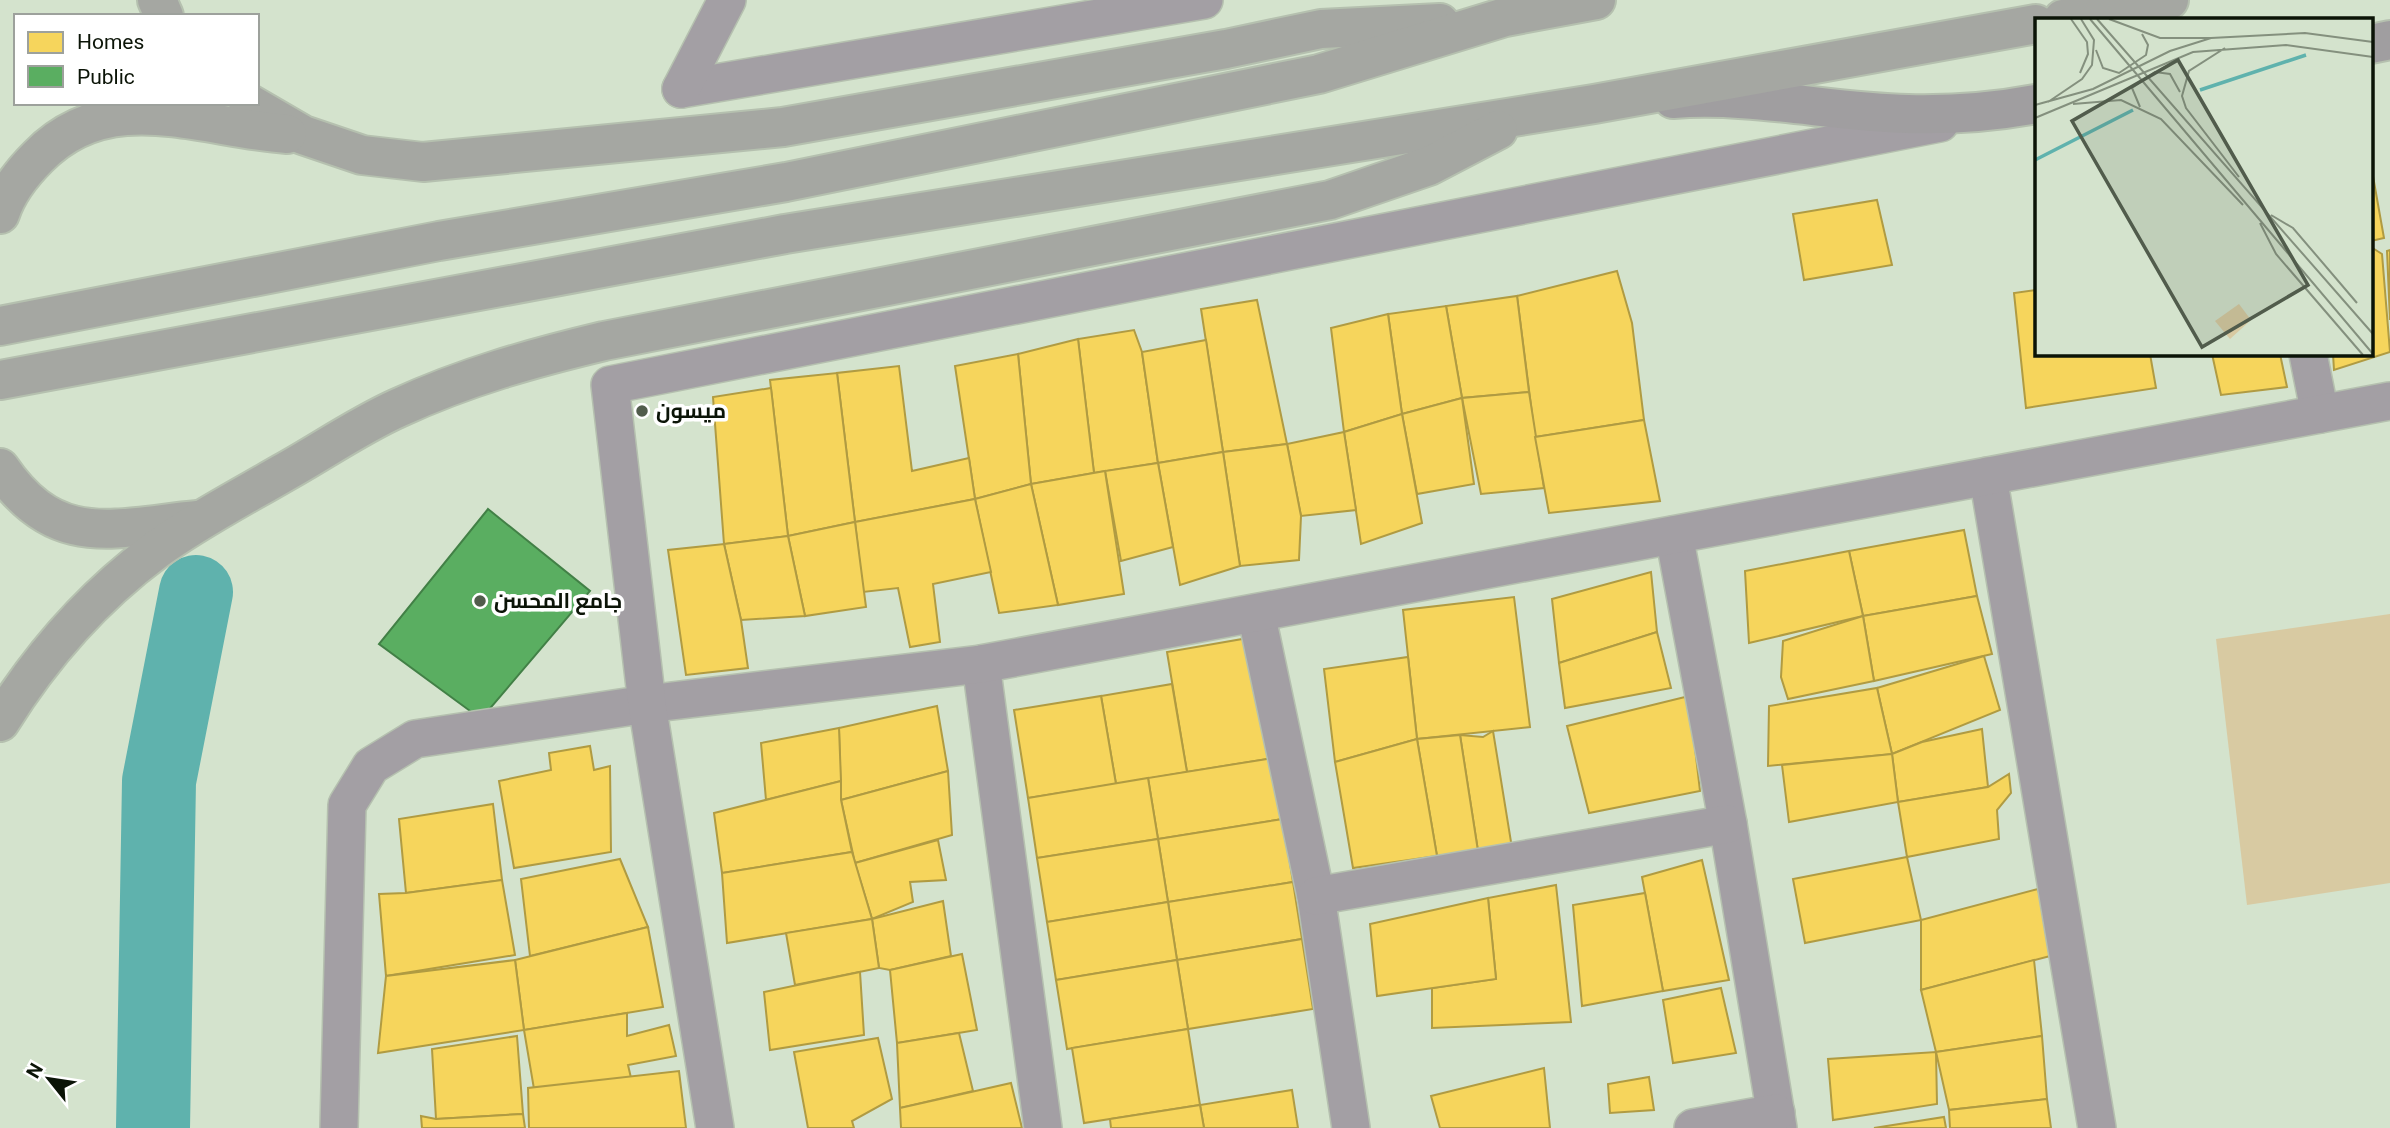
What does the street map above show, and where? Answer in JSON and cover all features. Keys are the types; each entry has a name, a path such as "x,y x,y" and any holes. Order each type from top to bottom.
{"highway":[{"path":"2069,18 2169,0"},
{"path":"0,326 439,240 786,182 1319,74 1505,17 1585,2"},
{"path":"251,105 303,135 362,155 423,162 783,127 1226,49 1321,29 1505,17"},
{"path":"0,380 785,234 1594,104 2035,24"},
{"path":"0,214 22,173 47,147 77,128 112,116 148,113 263,132 303,135"},
{"path":"0,722 58,641 95,603 156,551 202,520 396,408 472,377 527,359 780,305 1330,200 1429,166 1521,116"},
{"path":"0,468 18,493 40,512 68,525 98,530 202,520"}],"main road":[{"path":"2372,44 2390,40"},
{"path":"1594,104 1684,98 1779,102 1907,114 1994,112 2035,104"}],"street":[{"path":"727,0 681,89 1205,0"},
{"path":"715,1128 648,704 610,385 1994,112"},
{"path":"2308,355 2320,414"},
{"path":"339,1128 347,805 371,766 415,739 648,704 981,664 2390,401"},
{"path":"1988,477 2097,1128"},
{"path":"1674,535 1728,824 1777,1120 1693,1128"},
{"path":"1255,613 1316,896 1351,1128"},
{"path":"981,664 1043,1128"},
{"path":"1316,896 1728,824"}],"shaded area":[{"path":"2390,614 2390,883 2247,905 2216,639"}],"building: Homes":[{"path":"2372,171 2384,238 2372,241"},
{"path":"1877,200 1892,265 1804,280 1793,214"},
{"path":"2372,248 2382,254 2390,352 2334,370 2333,355 2372,355"},
{"path":"2390,250 2390,320 2387,251"},
{"path":"1617,271 1632,323 1644,420 1535,437 1517,296"},
{"path":"2035,290 2035,355 2150,355 2156,388 2026,408 2014,293"},
{"path":"1517,296 1529,392 1462,398 1446,306"},
{"path":"1257,300 1287,444 1223,452 1201,309"},
{"path":"1446,306 1462,398 1402,414 1388,314"},
{"path":"1388,314 1402,414 1344,432 1331,328"},
{"path":"1134,330 1142,352 1158,463 1094,473 1078,339"},
{"path":"1078,339 1094,473 1031,484 1018,354"},
{"path":"1206,340 1223,452 1158,463 1142,352"},
{"path":"1018,354 1031,484 975,499 955,366"},
{"path":"2212,355 2280,355 2287,387 2221,395"},
{"path":"899,366 912,471 969,458 975,499 855,522 837,373"},
{"path":"837,373 855,522 788,536 770,380"},
{"path":"771,388 788,536 724,544 713,397"},
{"path":"1529,392 1544,488 1481,494 1462,398"},
{"path":"1462,398 1474,484 1417,494 1402,414"},
{"path":"1402,414 1422,523 1361,544 1344,432"},
{"path":"1644,420 1660,501 1549,513 1535,437"},
{"path":"1344,432 1356,510 1301,516 1287,444"},
{"path":"1287,444 1301,516 1299,560 1240,566 1223,452"},
{"path":"1223,452 1240,566 1180,585 1158,463"},
{"path":"1158,463 1173,547 1121,561 1105,471"},
{"path":"1105,471 1124,594 1058,605 1031,484"},
{"path":"1031,484 1058,605 999,613 975,499"},
{"path":"975,499 991,572 933,584 940,642 910,647 898,588 863,592 855,522"},
{"path":"855,522 866,607 805,616 788,536"},
{"path":"1964,530 1977,596 1863,616 1849,551"},
{"path":"788,536 805,616 741,620 724,544"},
{"path":"724,544 741,620 748,668 686,675 668,550"},
{"path":"1849,551 1863,616 1749,643 1745,571"},
{"path":"1651,572 1657,632 1559,663 1552,599"},
{"path":"1977,596 1992,654 1874,681 1863,616"},
{"path":"1514,597 1530,727 1417,739 1403,610"},
{"path":"1863,616 1874,681 1788,699 1781,677 1783,641"},
{"path":"1657,632 1671,688 1565,708 1559,663"},
{"path":"1254,637 1273,758 1187,772 1167,652"},
{"path":"1984,656 2000,710 1892,754 1877,688"},
{"path":"1408,657 1417,739 1335,762 1324,669"},
{"path":"1172,684 1187,772 1116,784 1101,696"},
{"path":"1877,688 1892,754 1768,766 1769,706"},
{"path":"1101,696 1116,784 1028,798 1014,710"},
{"path":"1689,696 1700,791 1589,813 1567,726"},
{"path":"937,706 948,771 841,800 839,728"},
{"path":"839,728 841,781 766,800 761,743"},
{"path":"1982,729 1988,787 1898,802 1892,754 1922,742"},
{"path":"1493,731 1512,848 1478,851 1460,735 1483,737"},
{"path":"1460,735 1478,851 1437,856 1417,739"},
{"path":"1417,739 1437,856 1353,868 1335,762"},
{"path":"590,746 594,770 610,766 611,852 514,868 499,781 551,770 549,753"},
{"path":"1892,754 1898,802 1789,822 1782,765"},
{"path":"1273,758 1283,819 1158,839 1148,778"},
{"path":"948,771 952,835 855,863 841,800"},
{"path":"2009,774 2011,793 1997,810 1999,839 1907,857 1898,802 1988,787"},
{"path":"1148,778 1158,839 1037,858 1028,798"},
{"path":"841,781 841,800 852,852 722,873 714,813"},
{"path":"493,804 502,880 406,893 399,819"},
{"path":"1283,819 1293,882 1168,902 1158,839"},
{"path":"1158,839 1168,902 1047,922 1037,858"},
{"path":"938,840 946,880 910,882 913,902 872,919 855,863"},
{"path":"852,852 872,919 727,943 722,873"},
{"path":"1907,857 1921,920 1805,943 1793,879"},
{"path":"620,859 648,927 530,956 521,879"},
{"path":"1702,860 1729,980 1663,991 1642,877"},
{"path":"502,880 515,955 386,976 379,894"},
{"path":"1293,882 1302,939 1177,960 1168,902"},
{"path":"1556,885 1571,1022 1432,1028 1432,988 1496,979 1488,898"},
{"path":"2038,889 2054,955 1921,990 1921,920"},
{"path":"1645,893 1663,991 1582,1006 1573,905"},
{"path":"1488,898 1496,979 1377,996 1370,924"},
{"path":"943,901 951,956 890,970 879,968 872,919"},
{"path":"1168,902 1177,960 1056,980 1047,922"},
{"path":"872,919 879,968 795,985 786,933"},
{"path":"648,927 663,1007 524,1030 515,960"},
{"path":"1302,939 1313,1009 1188,1029 1177,960"},
{"path":"962,954 977,1030 897,1043 890,970"},
{"path":"515,960 524,1030 378,1053 386,976"},
{"path":"1177,960 1188,1029 1067,1049 1056,980"},
{"path":"2034,960 2042,1036 1936,1052 1921,990"},
{"path":"860,972 864,1035 770,1050 764,992"},
{"path":"1721,988 1736,1053 1673,1063 1663,1000"},
{"path":"627,1013 627,1036 669,1025 676,1056 628,1065 631,1078 534,1089 524,1030"},
{"path":"1188,1029 1200,1105 1084,1123 1072,1048"},
{"path":"959,1033 973,1091 900,1108 897,1043"},
{"path":"517,1036 523,1114 436,1119 432,1049"},
{"path":"2042,1036 2047,1099 1949,1110 1936,1052"},
{"path":"878,1038 892,1099 852,1121 854,1128 808,1128 794,1052"},
{"path":"1936,1052 1937,1104 1833,1120 1828,1059"},
{"path":"1544,1068 1550,1128 1440,1128 1431,1096"},
{"path":"679,1071 686,1128 529,1128 528,1088"},
{"path":"1649,1077 1654,1110 1610,1113 1608,1084"},
{"path":"1011,1083 1022,1128 901,1128 900,1108"},
{"path":"1292,1090 1298,1128 1204,1128 1200,1105"},
{"path":"2047,1099 2051,1128 1950,1128 1949,1110"},
{"path":"1200,1105 1204,1128 1111,1128 1110,1119"},
{"path":"523,1114 525,1128 422,1128 421,1116 436,1119"},
{"path":"1944,1117 1946,1128 1874,1128"}],"building: Public":[{"path":"488,509 590,591 481,719 379,644"}],"waterway":[{"path":"153,1128 159,781 196,592"}],"place":[{"name":"ميسون","path":"642,411"},
{"name":"جامع المحسن","path":"480,601"}]}
